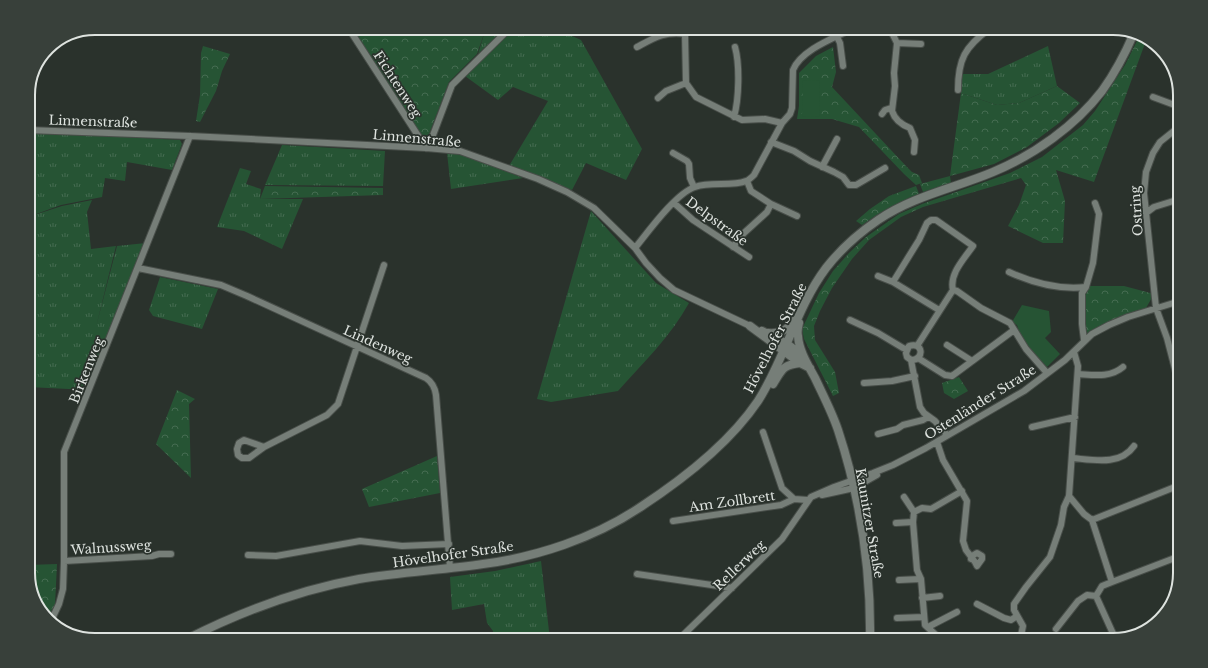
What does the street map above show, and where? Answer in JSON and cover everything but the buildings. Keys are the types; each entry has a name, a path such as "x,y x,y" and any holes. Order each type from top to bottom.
{"main road":[{"name":"Hövelhofer Straße","path":"200,633 257,607 317,588 374,577 499,561 559,546 585,536 635,511 696,466 742,422 760,397 786,347 812,290 826,267 853,240 880,219 899,208 923,197 994,172 1031,153 1064,129 1089,106 1103,90 1120,62 1132,38"},
{"path":"750,326 776,334 788,329 800,315"},
{"path":"800,315 798,336 802,360"},
{"path":"750,326 786,347"},
{"path":"766,332 802,360"},
{"path":"760,397 768,391 782,370 788,364 802,360"},
{"name":"Kaunitzer Straße","path":"802,360 810,368 838,430 853,484 867,568 870,633"}],"street":[{"name":"Fichtenweg","path":"353,35 426,148"},
{"path":"426,148 430,143 452,85 503,35"},
{"path":"637,47 657,36 663,35"},
{"path":"686,35 686,83 696,97 742,120 765,119 782,123"},
{"path":"635,248 674,203 683,194 694,187 708,184 747,181 754,175 782,123 790,114 792,108 792,76 795,64 809,51 841,35"},
{"path":"893,35 897,43 892,114 903,125 910,128 915,140 914,152"},
{"path":"958,90 960,65 963,56 971,44 982,35"},
{"path":"837,37 840,43 843,66"},
{"path":"897,43 921,44"},
{"path":"734,117 738,91 738,57 735,47"},
{"path":"658,98 666,91 686,83"},
{"path":"1153,97 1173,104"},
{"path":"882,114 885,110 892,108"},
{"name":"Linnenstraße","path":"35,130 190,136 460,151 538,179 568,192 594,208 635,248 646,264 674,290 750,326"},
{"name":"Ostring","path":"1173,132 1160,142 1153,153 1146,172 1144,193 1156,308 1167,338 1173,361"},
{"name":"Birkenweg","path":"53,616 59,604 63,589 64,452 190,136"},
{"path":"822,167 836,139"},
{"path":"771,142 794,151 810,161 834,172 843,177 850,185 856,185 885,168"},
{"path":"673,153 687,161 689,164 690,178 694,187"},
{"path":"747,181 751,191 771,204 797,216"},
{"path":"1146,213 1154,207 1173,201"},
{"name":"Delpstraße","path":"674,203 693,220 749,257"},
{"path":"1084,340 1082,293 1086,287 1093,263 1099,214 1095,203"},
{"path":"732,247 767,212 771,204"},
{"path":"893,282 919,240 927,223 931,220 936,220 973,246 952,277 953,290 917,346"},
{"path":"264,447 327,415 338,404 384,265"},
{"name":"Lindenweg","path":"138,268 221,286 247,296 430,381 435,390 450,568"},
{"path":"1009,272 1026,280 1051,286 1086,287"},
{"path":"878,276 893,282 940,310"},
{"path":"953,290 957,291 981,308 1010,323 1026,349 1047,373"},
{"name":"Ostenländer Straße","path":"853,484 894,465 937,442 1024,391 1065,360 1084,340 1109,324 1173,303"},
{"path":"850,320 878,333 906,349"},
{"path":"918,358 948,376 954,374 1014,330"},
{"path":"947,345 972,361"},
{"path":"906,349 908,346 917,346"},
{"path":"911,360 918,358 921,354 917,346"},
{"path":"906,349 907,357 911,360 915,376 920,407 924,413 935,421 947,435"},
{"path":"1022,633 1023,626 1014,610 1014,604 1050,557 1061,525 1064,507 1069,496 1078,374 1078,366 1074,352"},
{"path":"1078,374 1104,375 1117,372 1123,367"},
{"path":"864,383 892,381 915,376"},
{"path":"878,434 923,420 928,417"},
{"path":"1032,427 1075,417"},
{"path":"762,432 782,488 794,499"},
{"path":"937,442 943,460 967,502 963,541 971,558"},
{"path":"1072,458 1095,460 1113,459 1127,455 1134,446"},
{"path":"808,500 815,496 853,484"},
{"path":"1092,520 1173,488"},
{"path":"914,512 922,508 931,509 962,491"},
{"path":"1069,496 1084,514 1092,520 1112,582"},
{"path":"904,497 914,512 913,522 917,570 920,579 925,625 934,633"},
{"name":"Am Zollbrett","path":"672,521 781,505 794,499 808,500"},
{"name":"Rellerweg","path":"685,633 782,539 808,500"},
{"path":"896,523 913,522"},
{"path":"248,556 276,556 360,541 402,546 448,544"},
{"name":"Walnussweg","path":"64,561 171,554"},
{"path":"1096,596 1102,586 1173,559"},
{"path":"637,574 732,588"},
{"path":"899,580 920,579"},
{"path":"1056,629 1078,601 1087,595 1096,596"},
{"path":"922,598 940,596"},
{"path":"1096,596 1113,633"},
{"path":"977,604 1004,618 1011,620 1018,616"},
{"path":"928,627 957,612"},
{"path":"897,618 924,617"}],"green space":[{"path":"357,35 484,35 477,54 449,82 426,142"},
{"path":"484,35 498,35 478,54"},
{"path":"507,35 570,35 581,40 642,149 626,180 586,163 572,190 539,176 509,166 548,101 513,87 498,100 465,76"},
{"path":"1137,40 1145,44 1094,182 1056,170 1065,201 1063,243 1043,243 1008,226 1019,205 1026,185 1021,178 923,207 901,217 869,240 852,259 832,288 814,326 815,340 835,372 839,393 833,396 804,339 802,329 819,293 833,271 866,237 899,214 922,204 1010,173 1042,157 1083,125 1095,111 1125,65"},
{"path":"203,46 230,54 222,71 216,91 200,122 196,121 200,95 201,53"},
{"path":"1048,46 1057,86 1019,103 997,105 961,93 960,74 988,74"},
{"path":"833,47 836,72 832,87 905,165 912,172 919,175 922,183 916,185 859,127 832,119 797,119 799,106 799,73 816,56"},
{"path":"803,80 820,81 819,117 802,116"},
{"path":"1057,86 1080,103 1059,123 1027,147 994,164 950,176 961,93 997,105 1019,103"},
{"path":"35,134 68,134 180,140 182,144 172,170 127,162 125,181 105,178 102,197 61,205 35,214"},
{"path":"282,145 385,151 383,186 265,185"},
{"path":"447,153 462,154 523,178 451,189"},
{"path":"240,168 251,171 246,184 261,189 260,199 303,199 282,249 244,231 217,227"},
{"path":"950,176 951,183 923,192 920,184"},
{"path":"265,186 383,188 383,195 260,199"},
{"path":"916,186 919,194 889,208 862,225 856,221 889,196"},
{"path":"92,200 87,212 91,249 116,246 96,327 117,246 146,243 89,390 35,387 35,215 62,206"},
{"path":"591,211 656,283 689,303 674,327 647,360 618,391 551,402 537,399"},
{"path":"160,277 218,289 202,329 153,316 149,310"},
{"path":"1088,286 1124,286 1154,294 1146,308 1113,320 1085,335 1083,299"},
{"path":"1022,305 1049,311 1051,332 1045,338 1060,354 1047,367 1022,341 1017,325 1012,322"},
{"path":"959,377 968,391 954,399 944,393 942,383"},
{"path":"177,390 195,399 189,404 191,478 156,444"},
{"path":"437,456 440,493 369,507 362,489"},
{"path":"541,561 549,633 493,633 487,623 484,604 452,610 450,577 495,571"},
{"path":"57,564 55,605 50,613 41,600 38,592 35,577 35,565"}]}
